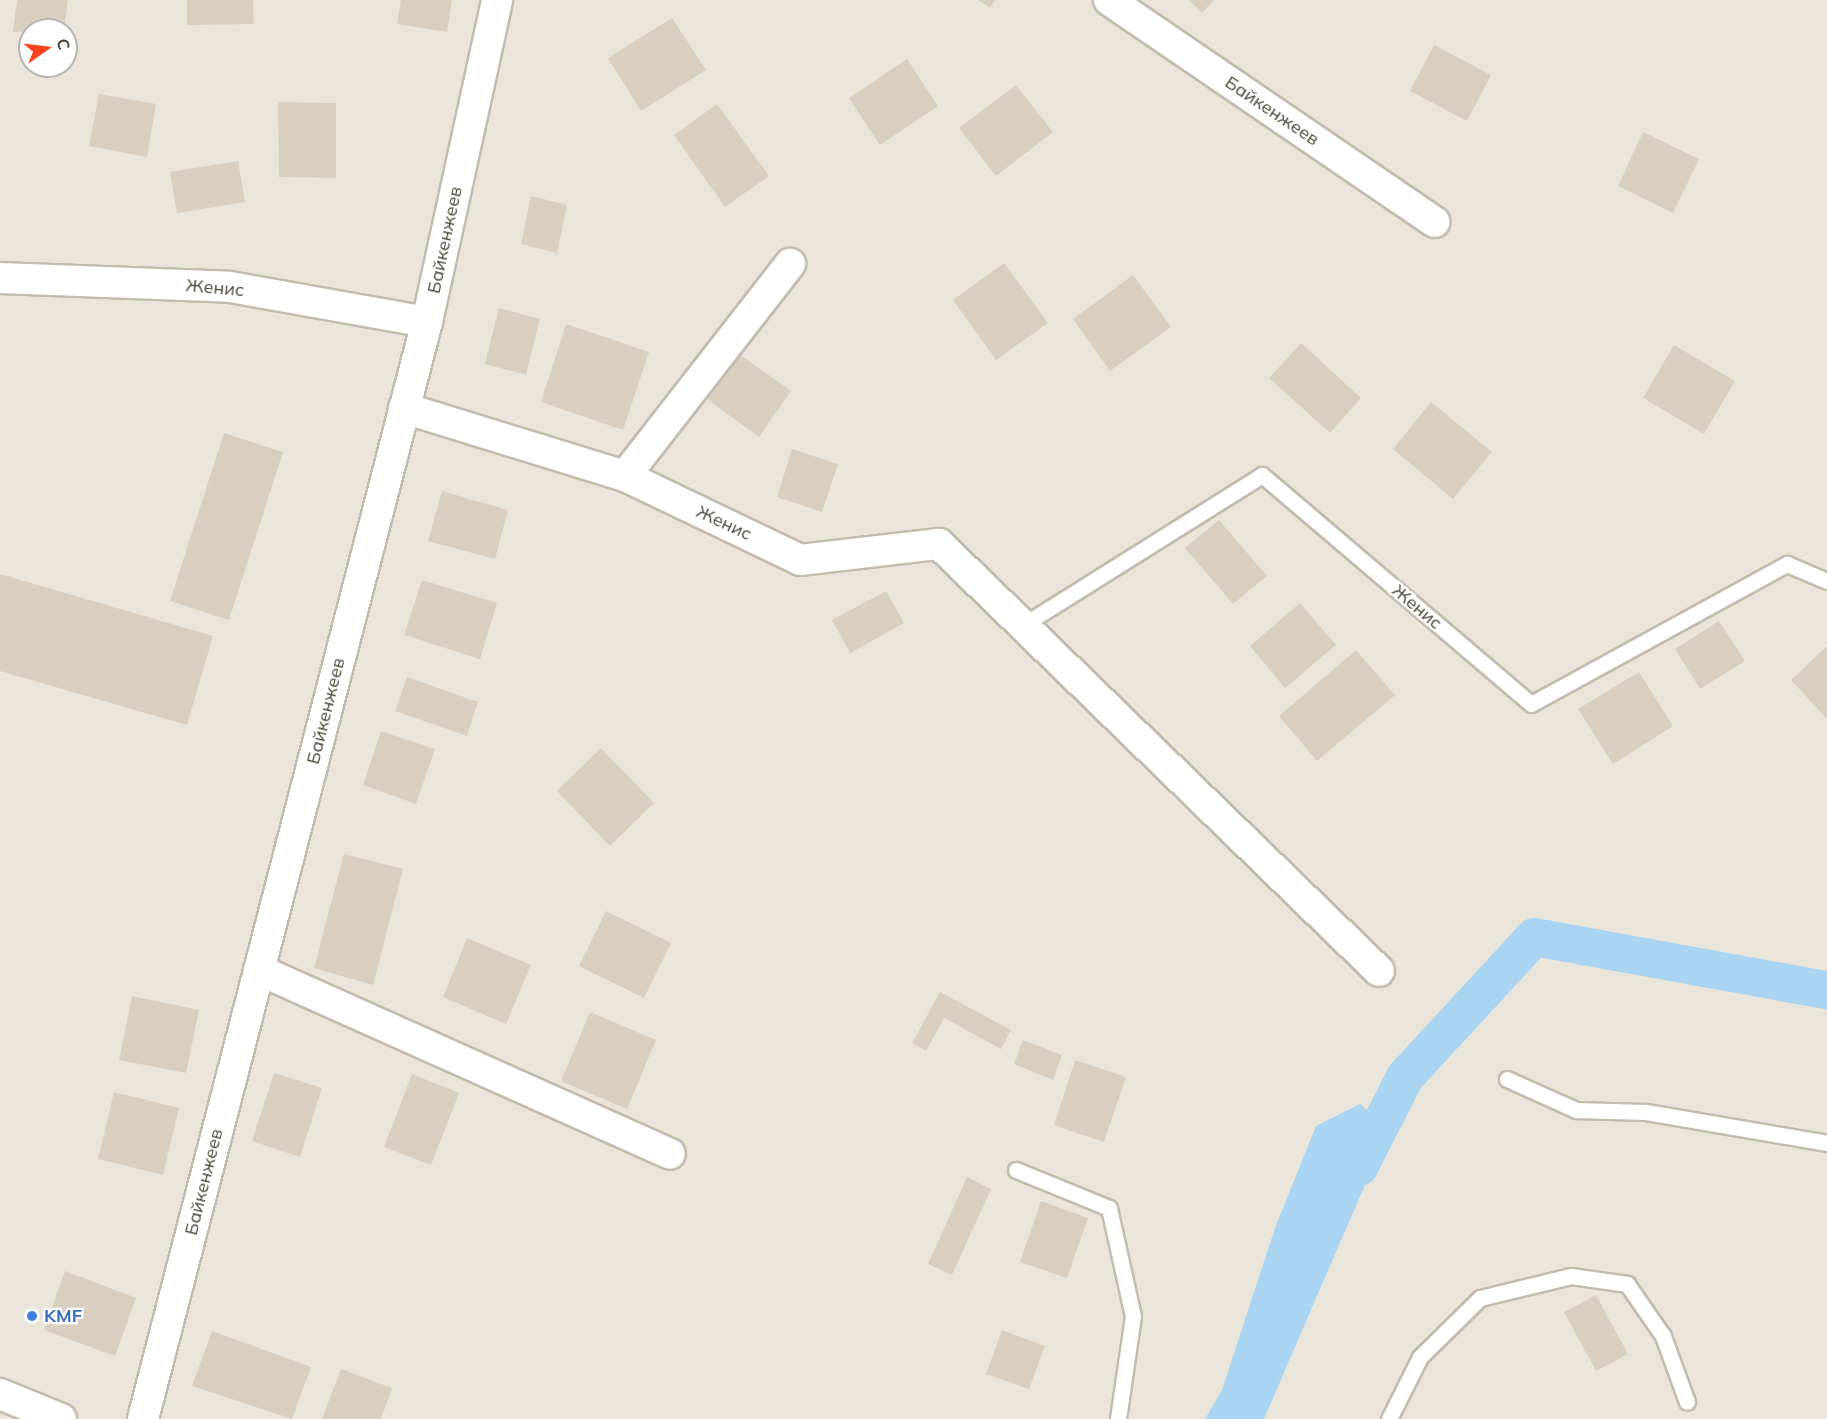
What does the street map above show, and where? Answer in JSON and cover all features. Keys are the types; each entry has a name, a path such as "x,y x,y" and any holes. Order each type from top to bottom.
{"street":[{"name":"Байкенжеев","path":"143,1419 427,322 496,0"},
{"name":"Байкенжеев","path":"1109,0 1435,222"},
{"path":"625,476 790,264"},
{"name":"Женис","path":"0,278 231,287 427,322"},
{"name":"Женис","path":"405,408 625,476 800,560 939,544 1379,971"},
{"path":"259,970 670,1154"},
{"path":"0,1394 61,1419"}],"lane":[{"name":"Женис","path":"1023,625 1263,476 1531,704 1787,564 1827,581"},
{"path":"1507,1079 1576,1110 1646,1112 1827,1143"},
{"path":"1016,1170 1108,1208 1133,1316 1118,1419"},
{"path":"1389,1419 1420,1357 1480,1298 1571,1275 1627,1284 1663,1336 1687,1402"}],"shaded area":[{"path":"0,0 1827,0 1827,1419 0,1419"}],"water":[{"path":"1360,1104 1389,1129 1264,1419 1205,1419 1222,1390 1275,1228 1316,1126"}],"building":[{"path":"17,0 68,0 66,18 18,18 18,32 13,32"},
{"path":"187,0 253,0 254,24 187,25"},
{"path":"401,0 452,0 447,32 397,24"},
{"path":"978,0 995,0 990,8"},
{"path":"1189,0 1214,0 1202,13"},
{"path":"672,18 706,70 641,111 608,58"},
{"path":"1434,45 1491,75 1467,121 1410,91"},
{"path":"907,59 938,106 880,145 849,98"},
{"path":"1016,85 1053,132 996,176 959,128"},
{"path":"99,94 156,104 147,157 89,146"},
{"path":"278,102 336,103 336,178 279,177"},
{"path":"717,104 769,176 725,207 674,135"},
{"path":"1643,132 1699,159 1673,213 1618,186"},
{"path":"238,161 245,202 177,213 170,172"},
{"path":"531,196 567,205 557,253 521,244"},
{"path":"1004,263 1048,323 996,360 953,300"},
{"path":"1133,275 1171,327 1110,371 1073,319"},
{"path":"499,308 540,319 526,375 485,364"},
{"path":"566,324 649,352 623,430 541,402"},
{"path":"1301,343 1361,398 1330,433 1269,378"},
{"path":"1674,345 1735,381 1704,434 1643,398"},
{"path":"739,354 791,391 759,437 707,399"},
{"path":"1431,402 1492,452 1453,499 1393,449"},
{"path":"224,433 283,452 229,620 170,601"},
{"path":"792,449 838,464 822,512 777,497"},
{"path":"442,491 508,510 495,559 428,541"},
{"path":"1219,520 1267,576 1233,604 1185,548"},
{"path":"0,574 213,636 187,725 0,671"},
{"path":"422,580 497,603 480,659 404,635"},
{"path":"886,591 904,623 850,653 832,620"},
{"path":"1300,603 1336,645 1285,688 1250,646"},
{"path":"1719,621 1745,661 1700,689 1675,649"},
{"path":"1827,646 1827,719 1791,680"},
{"path":"1356,650 1395,695 1317,761 1279,716"},
{"path":"1639,672 1673,726 1613,764 1578,709"},
{"path":"407,677 478,702 467,736 395,711"},
{"path":"381,731 435,749 416,804 363,785"},
{"path":"601,748 654,803 610,846 557,791"},
{"path":"344,854 403,869 373,985 314,968"},
{"path":"606,911 671,943 644,998 579,966"},
{"path":"467,938 531,965 506,1024 443,997"},
{"path":"940,992 1011,1030 1001,1049 944,1018 926,1051 912,1043"},
{"path":"132,996 199,1010 186,1073 119,1060"},
{"path":"590,1012 656,1040 627,1109 561,1081"},
{"path":"1023,1040 1062,1055 1053,1080 1014,1064"},
{"path":"1075,1060 1126,1077 1104,1142 1054,1125"},
{"path":"274,1073 322,1088 300,1157 252,1141"},
{"path":"412,1074 459,1093 431,1165 384,1147"},
{"path":"114,1092 179,1108 163,1175 98,1159"},
{"path":"967,1177 991,1189 952,1275 928,1264"},
{"path":"1041,1201 1088,1218 1067,1278 1020,1262"},
{"path":"65,1271 136,1298 115,1356 44,1330"},
{"path":"1596,1295 1628,1354 1596,1371 1564,1312"},
{"path":"1002,1330 1045,1346 1029,1389 986,1374"},
{"path":"212,1331 311,1367 292,1419 192,1386"},
{"path":"341,1369 392,1388 381,1419 322,1419"}],"waterway":[{"path":"1359,1167 1405,1077 1534,937 1827,990"}],"place":[{"name":"KMF","path":"32,1316"}]}
